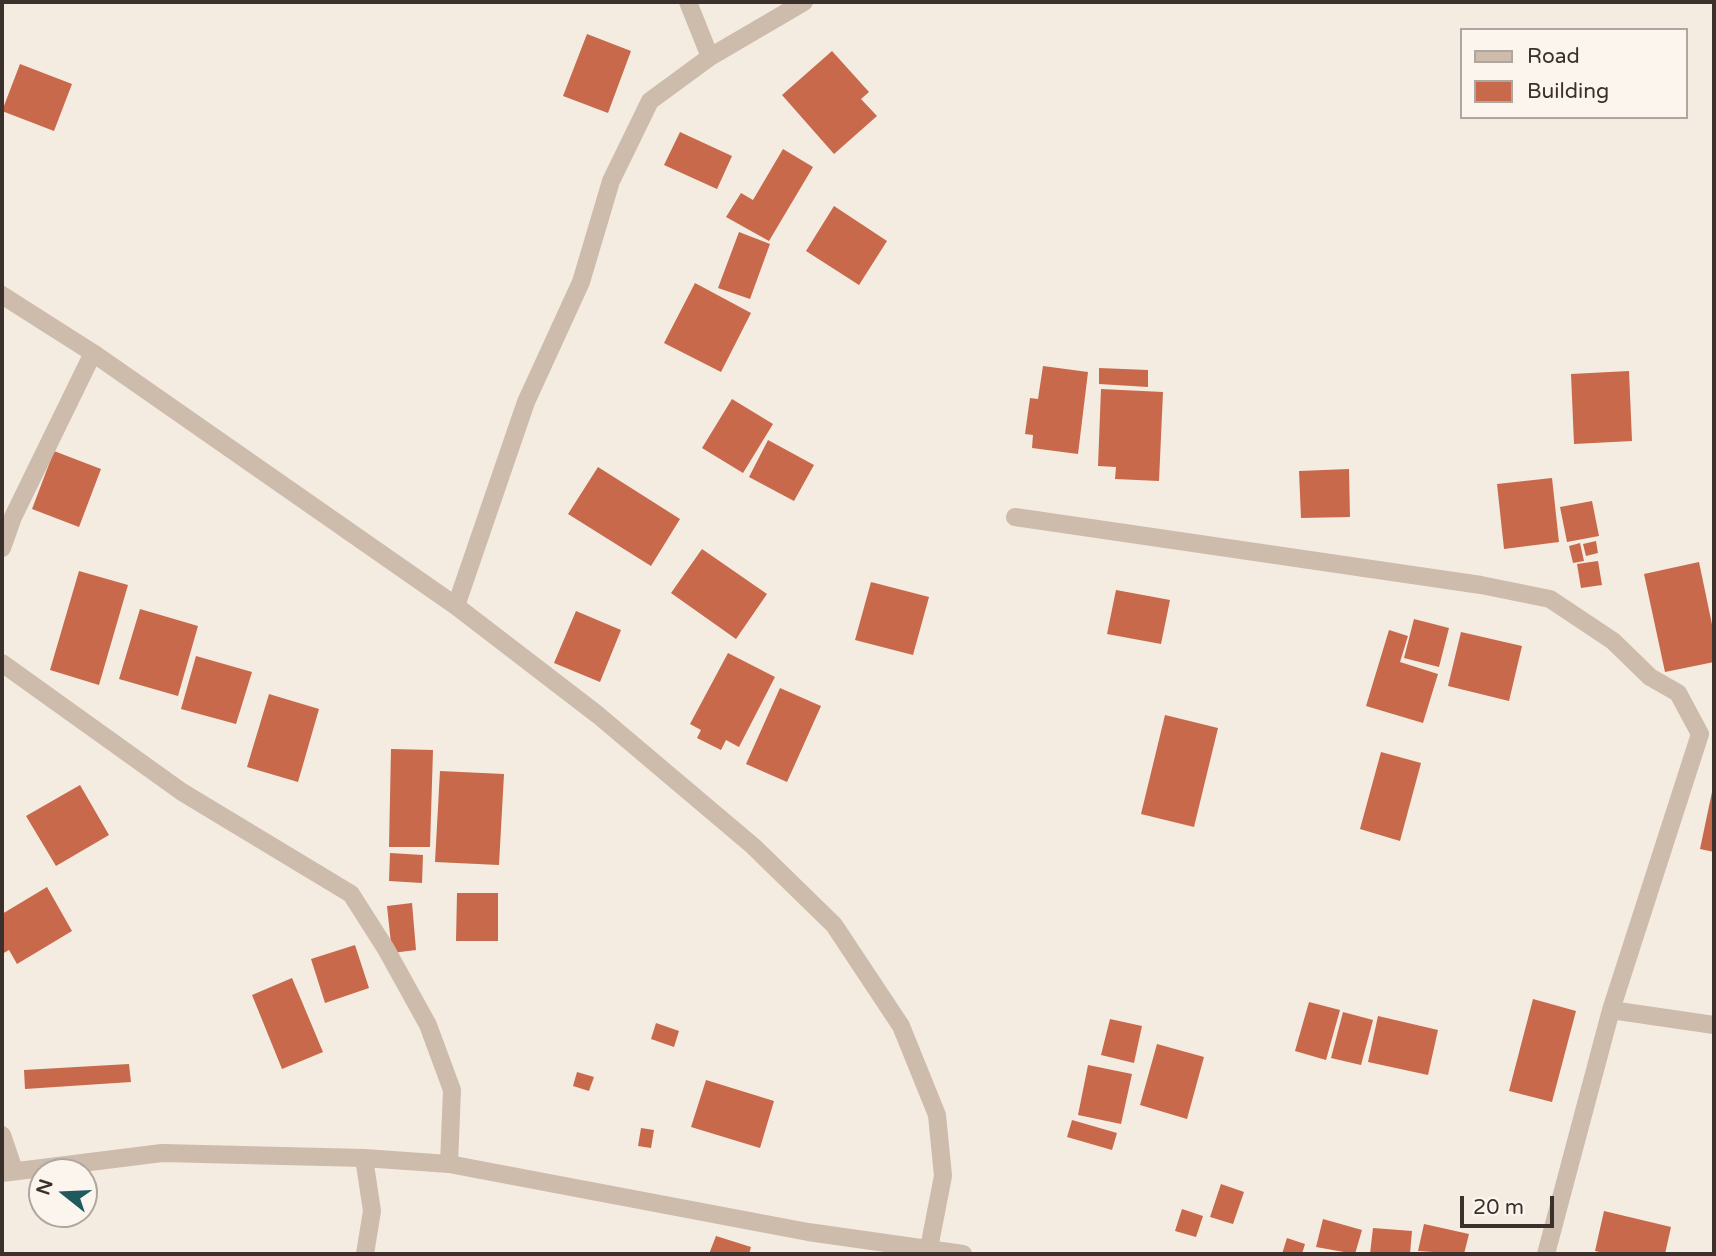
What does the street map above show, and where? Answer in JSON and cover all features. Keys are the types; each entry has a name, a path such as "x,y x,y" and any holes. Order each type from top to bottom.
{"street":[{"path":"688,2 709,57"},
{"path":"456,606 526,402 581,282 611,181 650,101 709,57 804,2"},
{"path":"2,295 93,353 456,606 619,733 753,846 834,925 901,1026 937,1115 943,1176 929,1248"},
{"path":"2,548 13,517 93,353"},
{"path":"1015,517 1481,585 1550,598 1613,641 1650,677 1678,693 1700,734 1611,1010 1546,1254"},
{"path":"2,663 183,792 351,894 386,949 428,1025 452,1090 449,1164"},
{"path":"1611,1010 1714,1024"},
{"path":"2,1135 8,1171 162,1153 364,1158 449,1164 808,1232 963,1254"},
{"path":"364,1158 372,1210 365,1254"}],"building":[{"path":"587,34 631,51 608,113 563,96"},
{"path":"832,51 869,92 861,99 877,116 834,154 782,95"},
{"path":"20,64 72,84 54,131 2,111"},
{"path":"680,132 732,156 717,189 664,165"},
{"path":"783,149 813,167 769,241 726,217 741,193 753,200"},
{"path":"834,206 887,241 859,285 806,251"},
{"path":"739,232 770,244 750,299 718,288"},
{"path":"695,283 751,313 721,372 664,343"},
{"path":"1043,366 1088,372 1078,454 1032,448 1033,435 1025,434 1030,398 1038,399"},
{"path":"1099,368 1148,370 1148,387 1099,384"},
{"path":"1629,371 1632,441 1574,444 1571,374"},
{"path":"1101,389 1163,392 1159,481 1115,479 1116,467 1098,466"},
{"path":"732,399 773,424 743,473 702,448"},
{"path":"768,440 814,465 794,501 749,477"},
{"path":"54,451 101,469 79,527 32,509"},
{"path":"598,467 680,519 651,566 568,514"},
{"path":"1349,469 1350,517 1301,518 1299,471"},
{"path":"1552,478 1559,542 1504,549 1497,484"},
{"path":"1592,501 1599,536 1567,542 1560,507"},
{"path":"1596,541 1598,553 1586,556 1583,544"},
{"path":"1580,543 1584,561 1573,563 1569,546"},
{"path":"702,549 767,594 736,639 671,593"},
{"path":"1598,561 1602,585 1581,588 1577,564"},
{"path":"1699,562 1714,634 1714,662 1665,672 1644,574"},
{"path":"79,571 128,585 99,685 50,670"},
{"path":"871,582 929,597 913,655 855,640"},
{"path":"1116,590 1170,600 1161,644 1107,634"},
{"path":"140,609 198,626 178,696 119,679"},
{"path":"576,611 621,630 600,682 554,663"},
{"path":"1414,619 1449,628 1439,667 1404,658"},
{"path":"1389,630 1408,636 1400,662 1438,674 1423,723 1366,706"},
{"path":"1461,632 1522,646 1509,701 1448,686"},
{"path":"728,653 775,677 739,747 726,740 721,750 697,738 701,730 690,724"},
{"path":"196,656 252,672 236,724 181,709"},
{"path":"780,688 821,706 787,782 746,764"},
{"path":"269,694 319,709 298,782 247,767"},
{"path":"1165,715 1218,728 1194,827 1141,814"},
{"path":"391,749 433,750 430,847 389,847"},
{"path":"1381,752 1421,763 1400,841 1360,829"},
{"path":"440,771 504,774 499,865 435,862"},
{"path":"80,785 109,835 56,866 26,816"},
{"path":"1712,792 1714,793 1714,852 1700,849"},
{"path":"390,853 423,855 422,883 389,881"},
{"path":"47,887 72,931 17,964 9,950 2,954 2,914"},
{"path":"457,893 498,893 498,941 456,941"},
{"path":"412,903 416,950 392,953 387,906"},
{"path":"355,945 369,988 325,1003 311,959"},
{"path":"292,978 323,1052 282,1069 252,995"},
{"path":"1533,999 1576,1011 1552,1102 1509,1091"},
{"path":"1309,1002 1340,1010 1326,1060 1295,1051"},
{"path":"1343,1012 1373,1020 1361,1065 1331,1058"},
{"path":"1378,1016 1438,1030 1428,1075 1368,1062"},
{"path":"1110,1019 1142,1026 1134,1063 1101,1055"},
{"path":"656,1023 679,1031 674,1047 651,1039"},
{"path":"1157,1044 1204,1057 1187,1119 1140,1105"},
{"path":"129,1064 131,1082 25,1089 24,1070"},
{"path":"1088,1065 1132,1074 1121,1124 1078,1115"},
{"path":"577,1072 594,1077 589,1091 573,1086"},
{"path":"706,1080 774,1101 760,1148 691,1127"},
{"path":"1072,1120 1117,1133 1112,1150 1067,1137"},
{"path":"641,1128 654,1130 651,1148 638,1146"},
{"path":"1221,1184 1244,1192 1233,1224 1210,1217"},
{"path":"1182,1209 1203,1216 1196,1237 1175,1231"},
{"path":"1604,1211 1671,1227 1665,1254 1609,1254 1595,1251"},
{"path":"1323,1219 1362,1230 1355,1254 1316,1247"},
{"path":"1424,1224 1469,1234 1464,1254 1418,1251"},
{"path":"1373,1228 1412,1231 1410,1254 1370,1254"},
{"path":"716,1236 751,1247 749,1254 709,1254"},
{"path":"1287,1238 1305,1244 1302,1254 1282,1254"}]}
